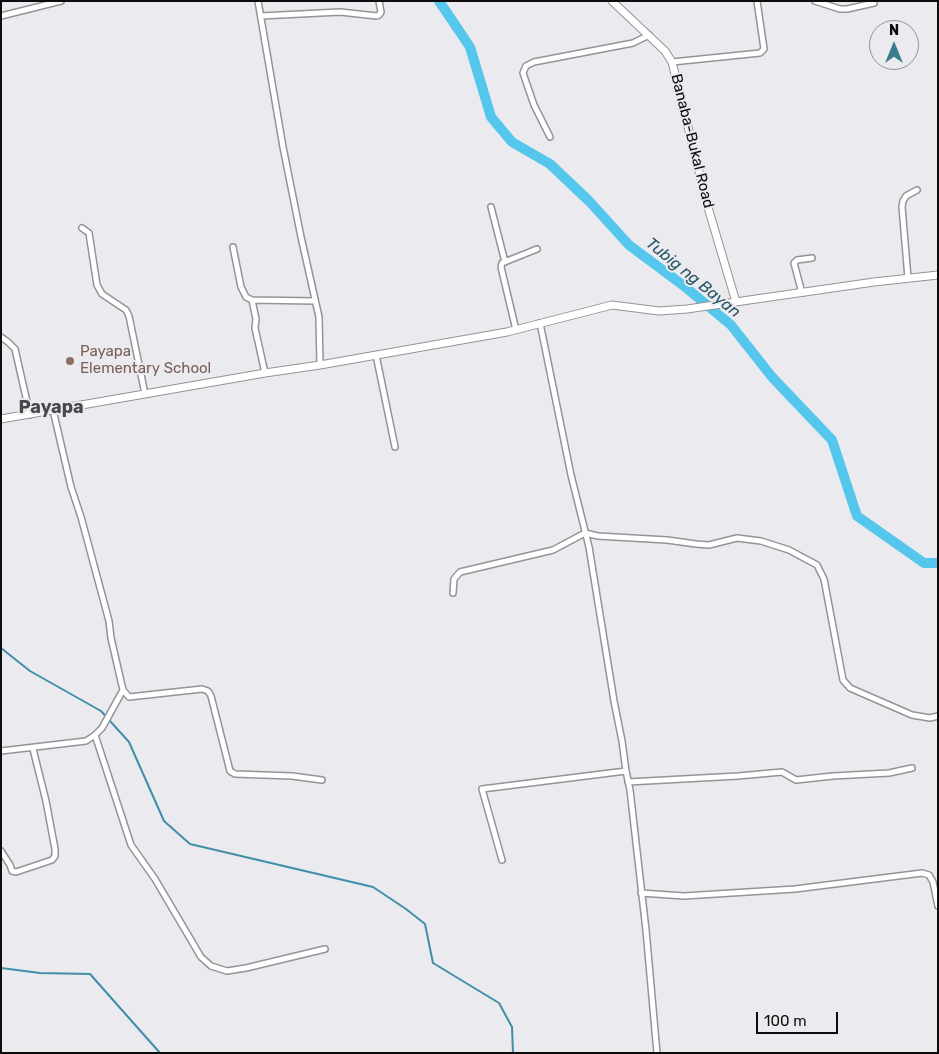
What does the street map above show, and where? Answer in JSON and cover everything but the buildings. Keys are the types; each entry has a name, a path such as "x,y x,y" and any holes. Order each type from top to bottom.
{"main road":[{"name":"Banaba-Bukal Road","path":"612,1 665,51 672,62 707,204 736,302"},
{"path":"1,419 516,330 612,305 659,311 687,309 938,275"}],"street":[{"path":"1,16 61,1"},
{"path":"258,1 283,147 319,317 320,365"},
{"path":"261,16 340,12 377,16 380,15 379,1"},
{"path":"672,62 760,53 764,49 758,1"},
{"path":"815,1 840,9 874,2"},
{"path":"550,137 534,105 523,73 526,66 534,62 633,43 649,35"},
{"path":"908,278 902,201 906,196 917,190"},
{"path":"491,207 505,262"},
{"path":"82,228 89,233 97,284 102,294 126,310 129,316 145,394"},
{"path":"233,248 241,286 246,296 252,300 315,301"},
{"path":"516,330 501,267 502,263 537,249"},
{"path":"802,293 794,263 797,260 812,258"},
{"path":"252,300 256,319 255,328 265,373"},
{"path":"540,323 585,533 622,741 641,893 657,1053"},
{"path":"1,337 15,349 30,415"},
{"path":"376,355 395,448"},
{"path":"53,410 71,487 81,517 108,621 123,690 129,696 202,689 211,696 230,771 235,774 292,776 322,780"},
{"path":"453,593 454,579 460,572 553,550 585,533 598,536 667,540 709,545 737,538 761,541 789,550 816,565 824,579 843,680 850,688 912,715 930,718 938,716"},
{"path":"1,751 86,742 102,728 123,690"},
{"path":"96,735 131,845 156,879 201,957 211,966 227,971 325,949"},
{"path":"1,851 12,871 16,872 52,860 55,856 46,801 32,749"},
{"path":"628,782 782,772 796,780 889,773 912,768"},
{"path":"502,860 482,789 626,771"},
{"path":"641,893 684,896 795,889 922,872 929,875 933,882 938,906"}],"waterway":[{"name":"Tubig ng Bayan","path":"439,1 470,47 491,117 512,142 550,164 589,201 629,245 684,286 731,325 772,377 832,440 857,516 924,563 938,563"},
{"path":"1,648 30,671 101,711 129,742 164,821 190,844 373,887 425,924 433,963 499,1003 512,1027 513,1053"},
{"path":"1,968 40,973 90,974 160,1053"}],"place":[{"name":"Payapa Elementary School","path":"70,361"}],"district":[{"name":"Payapa","path":"51,408"}]}
